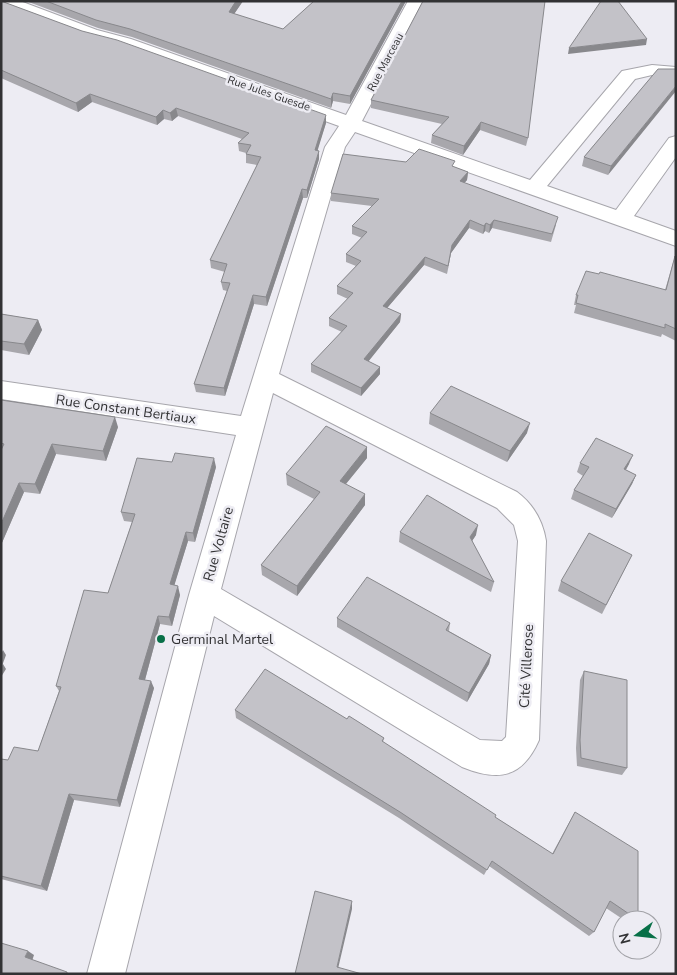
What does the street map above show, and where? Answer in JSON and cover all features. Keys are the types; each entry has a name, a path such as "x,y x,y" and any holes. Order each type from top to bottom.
{"street":[{"name":"Rue Jules Guesde","path":"3,1 55,18 90,34 125,43 676,239"},
{"name":"Rue Marceau","path":"350,122 361,107 417,1"},
{"path":"534,187 629,75 652,70 676,73"},
{"name":"Rue Voltaire","path":"106,974 204,595 265,378 335,147 350,122"},
{"path":"621,219 676,142"},
{"name":"Cité Villerose","path":"204,595 474,755 496,759 514,754 519,749 522,740 532,541 531,532 523,514 507,500 265,378"},
{"name":"Rue Constant Bertiaux","path":"1,390 251,427"}],"building":[{"path":"1,1 82,31 117,40 326,115 315,150 319,151 307,190 302,189 266,297 253,295 224,388 194,384 230,283 221,282 227,264 210,260 261,157 246,154 251,145 238,143 249,133 176,108 170,113 163,110 156,117 90,94 76,103 1,70"},
{"path":"46,1 236,1 229,12 283,29 314,1 402,1 350,96 333,93 331,99 130,29 96,20"},
{"path":"423,1 545,1 528,138 481,122 464,146 432,135 449,117 371,100"},
{"path":"601,1 618,1 647,39 569,48"},
{"path":"658,69 676,69 676,86 611,166 584,157"},
{"path":"419,149 455,161 452,166 468,172 460,181 558,217 552,234 494,220 490,225 486,223 484,226 470,220 452,245 448,266 425,257 383,306 401,314 364,359 380,367 361,388 311,364 347,326 329,318 353,293 337,286 361,261 346,254 367,232 352,226 379,199 331,193 343,154 406,162"},
{"path":"675,256 676,329 665,324 665,328 576,303 578,295 576,295 586,271 599,274 600,272 666,290"},
{"path":"1,314 38,320 24,344 1,341"},
{"path":"451,386 530,423 510,451 430,413"},
{"path":"1,400 115,417 103,451 52,444 35,484 19,483 1,524 1,450 4,444 1,443"},
{"path":"326,426 367,447 340,481 365,494 297,586 261,565 320,492 286,474"},
{"path":"596,438 633,455 624,469 636,475 616,509 574,490 589,467 580,463"},
{"path":"175,453 214,458 193,533 186,532 170,584 178,586 169,617 158,616 139,679 151,681 117,800 69,794 41,886 1,876 1,759 8,760 14,747 38,751 61,687 56,686 84,590 108,593 135,514 121,512 137,458 172,462"},
{"path":"427,495 478,525 470,537 494,582 400,532"},
{"path":"589,533 632,555 606,605 561,581"},
{"path":"367,577 450,623 446,630 491,655 469,693 337,618"},
{"path":"265,669 347,719 349,716 384,738 382,741 553,854 575,812 638,851 638,910 623,910 610,901 594,932 492,861 487,870 400,812 235,710"},
{"path":"584,671 627,680 627,768 581,758 580,740"},
{"path":"315,891 352,901 337,967 362,974 295,974"},
{"path":"1,943 28,951 25,957 67,972 67,974 1,974"}],"place":[{"name":"Germinal Martel","path":"161,639"}]}
